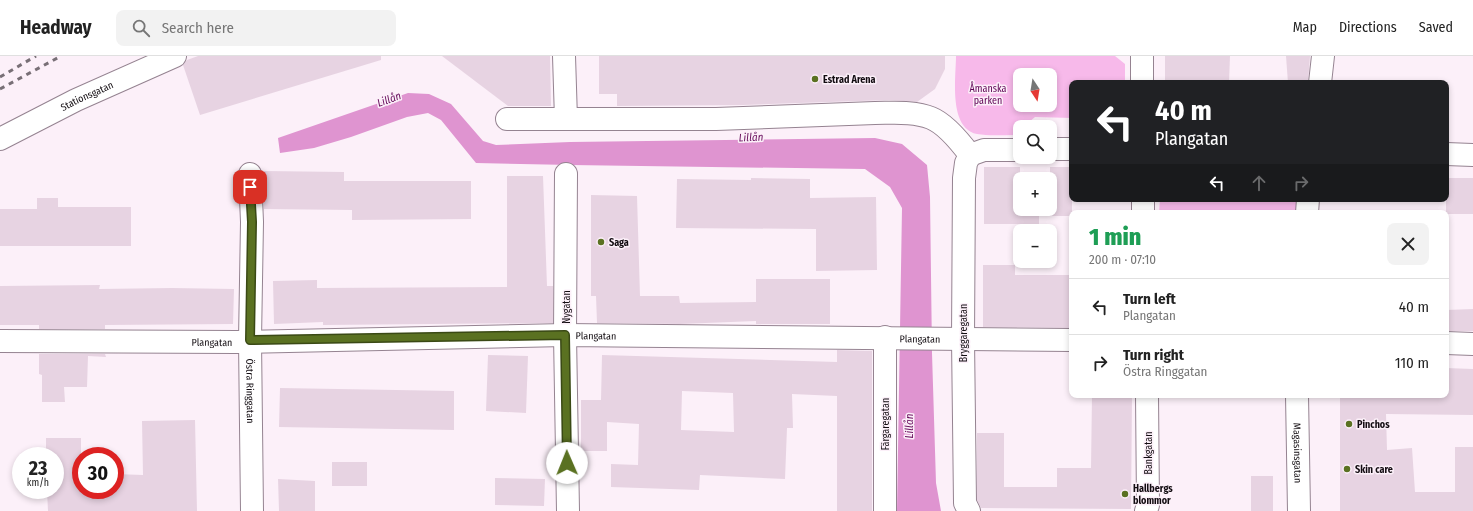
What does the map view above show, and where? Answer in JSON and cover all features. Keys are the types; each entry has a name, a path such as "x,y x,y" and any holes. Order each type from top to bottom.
{"street":[{"name":"Stationsgatan","path":"0,139 76,100 175,56"},
{"path":"564,56 566,119"},
{"path":"1142,56 1142,80"},
{"path":"1320,80 1323,56"},
{"path":"507,119 716,120 875,113 917,115 932,119 952,134 970,155 984,150 1013,150"},
{"path":"1057,149 1069,149"},
{"path":"1449,154 1473,154"},
{"name":"Bryggaregatan","path":"969,511 965,503 962,339 964,178 966,163 970,155"},
{"name":"Östra Ringgatan","path":"250,174 252,222 250,340 252,511"},
{"name":"Nygatan","path":"566,174 565,335 568,511"},
{"name":"Plangatan","path":"0,341 237,342 250,340 565,335 1069,340"},
{"name":"Färgaregatan","path":"885,511 891,338"},
{"path":"1449,343 1473,344"},
{"name":"Bankgatan","path":"1146,511 1148,505 1147,398"},
{"name":"Magasinsgatan","path":"1297,398 1299,511"}],"green space":[{"name":"Åmanska parken","path":"956,56 1115,56 1125,64 1125,80 1069,80 1069,118 1035,117 1031,120 1013,120 1013,135 981,135 968,130 961,122 956,101"},
{"path":"1160,202 1296,202 1296,210 1159,210"}],"water":[{"name":"Lillån","path":"408,93 429,94 451,104 483,141 496,145 570,142 875,138 902,144 927,165 930,197 932,353 936,483 941,511 897,511 902,208 890,187 865,169 476,163 441,120 428,113 407,117 351,137 314,148 280,153 278,138"}],"building":[{"path":"198,56 381,56 381,60 200,115 183,65 187,60"},
{"path":"442,56 550,56 551,106 508,106"},
{"name":"Estrad Arena","path":"599,56 945,56 945,69 935,89 917,102 889,100 743,105 617,106 617,94 599,94"},
{"path":"1165,56 1230,56 1229,80 1165,80"},
{"path":"1286,56 1310,56 1308,80 1288,80"},
{"path":"984,167 1020,167 1020,172 1013,172 1013,216 1039,216 1039,224 984,224"},
{"path":"1050,167 1069,167 1069,202 1072,202 1072,210 1069,210 1069,216 1057,216 1057,172 1050,172"},
{"path":"264,171 344,172 344,181 471,181 471,219 352,220 352,210 264,209"},
{"path":"507,176 543,176 547,286 553,286 553,323 323,325 323,322 274,324 273,281 317,280 317,288 507,287"},
{"path":"751,178 810,179 810,198 876,197 877,270 816,271 816,229 676,228 677,179 751,180"},
{"path":"1449,178 1473,178 1473,214 1449,214 1449,210 1446,210 1446,202 1449,202"},
{"path":"591,195 637,196 640,296 679,296 680,303 756,302 756,279 830,279 830,324 756,324 756,321 680,324 597,323 596,296 591,296"},
{"path":"37,198 58,198 58,207 131,207 131,246 0,246 0,209 37,209"},
{"path":"983,265 1013,265 1013,268 1015,268 1015,275 1069,275 1069,328 983,327"},
{"path":"100,285 99,289 234,289 233,324 105,325 105,329 39,329 39,325 0,325 0,286"},
{"path":"1473,309 1473,331 1449,331 1449,310"},
{"path":"837,350 872,351 872,511 837,511 837,396 792,394 793,428 787,428 785,479 700,475 699,490 611,487 611,464 638,465 639,424 607,422 607,451 581,451 581,400 601,400 602,355 837,362","holes":["682,391 733,393 734,432 681,430"]},
{"path":"39,354 105,354 106,357 88,356 87,387 64,387 65,402 42,402 42,375 39,374"},
{"path":"488,355 528,356 526,413 486,411"},
{"path":"1449,368 1473,369 1473,415 1386,414 1387,450 1412,448 1415,492 1455,492 1455,447 1473,447 1473,511 1340,511 1340,398 1449,398"},
{"path":"280,388 454,391 454,430 279,427"},
{"path":"1092,398 1132,398 1131,509 981,508 977,500 977,433 1004,433 1004,487 1057,487 1057,468 1091,468"},
{"path":"195,420 197,511 48,511 47,499 64,499 64,447 46,447 46,438 81,438 81,447 72,447 72,499 124,499 124,474 143,475 142,421"},
{"path":"332,462 367,462 367,486 332,486"},
{"path":"1251,476 1273,476 1273,511 1251,511"},
{"path":"495,478 545,479 544,506 495,505"},
{"path":"278,479 315,481 315,511 279,511"}],"railway":[{"path":"0,77 36,56"},
{"path":"0,89 61,56"}],"place":[{"name":"Estrad Arena","path":"815,79"},
{"name":"Saga","path":"601,242"},
{"name":"Pinchos","path":"1349,424"},
{"name":"Skin care","path":"1347,469"},
{"name":"Hallbergs blommor","path":"1125,494"}],"route":[{"path":"250,187 252,222 250,340 565,335 567,463"}]}
